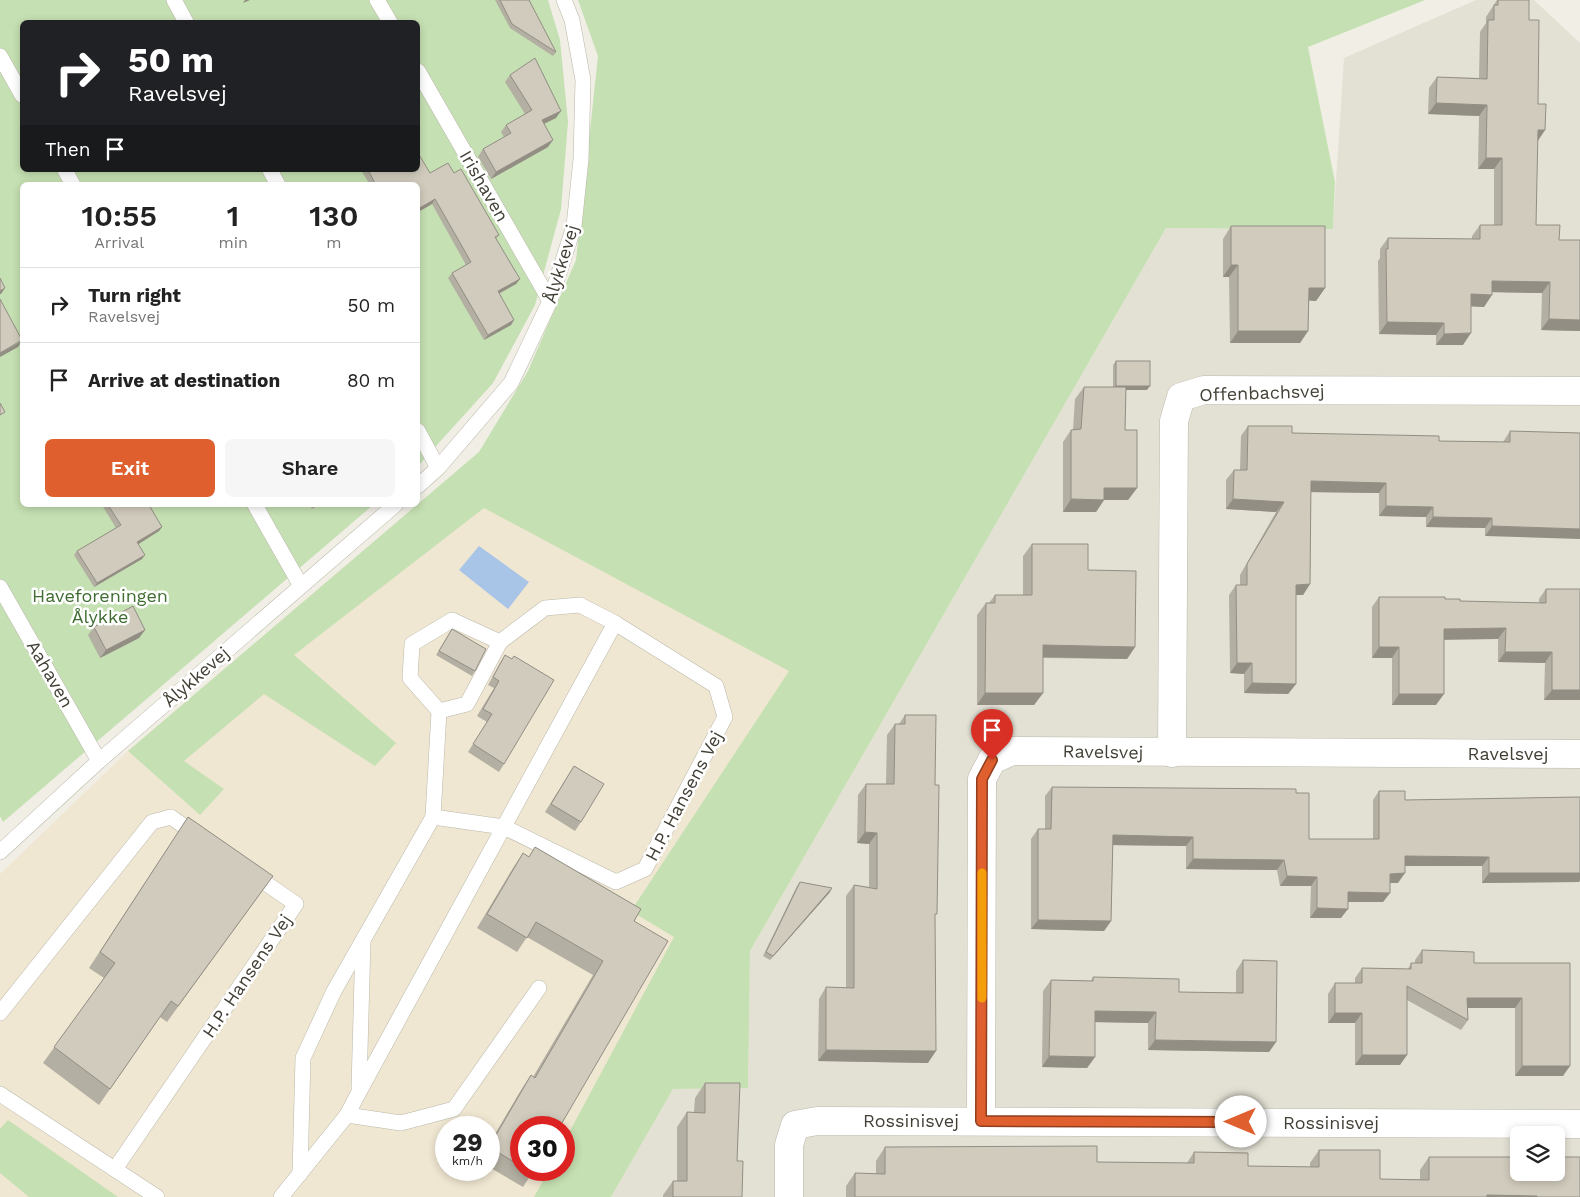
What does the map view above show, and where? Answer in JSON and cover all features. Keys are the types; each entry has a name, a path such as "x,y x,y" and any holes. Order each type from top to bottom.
{"street":[{"name":"Offenbachsvej","path":"1172,753 1174,421 1182,397 1204,390 1580,391"},
{"name":"Ravelsvej","path":"981,1121 982,779 992,760 1012,751 1580,754"},
{"name":"Rossinisvej","path":"789,1197 789,1145 795,1125 817,1121 1580,1124"}],"lane":[{"path":"174,0 185,20"},
{"path":"377,0 389,20"},
{"name":"Ålykkevej","path":"420,484 438,468 511,383 550,301 574,226 581,159 583,80 572,20 564,0"},
{"path":"0,56 20,91"},
{"name":"Irishaven","path":"420,74 550,301"},
{"path":"420,435 438,468"},
{"path":"256,507 301,586"},
{"name":"Ålykkevej","path":"0,852 99,761 393,507"},
{"name":"Aahaven","path":"0,587 99,761"},
{"name":"H.P. Hansens Vej","path":"433,817 504,827 616,882 646,869 725,717 716,686 615,623 580,605 544,608 500,642 467,704 439,711"},
{"path":"300,1174 303,1058 334,991 433,817 439,711 410,678 412,644 452,620 500,642"},
{"path":"281,1197 347,1115 615,623"},
{"path":"0,1013 152,822 171,817 210,844"},
{"name":"H.P. Hansens Vej","path":"115,1169 296,904 241,866"},
{"path":"359,1092 363,940"},
{"path":"347,1115 400,1123 454,1110 539,988"},
{"path":"0,1094 157,1197"}],"shaded area":[{"path":"1476,0 1534,0 1580,43 1580,1197 611,1197 673,1089 748,1087 750,951 1166,228 1333,229 1344,58"},
{"path":"479,452 903,685 750,951 748,1088 673,1089 611,1197 0,1197 0,874 128,751 414,507 420,507 420,502"}],"green space":[{"name":"Haveforeningen Ålykke","path":"0,0 548,0 560,40 568,122 561,209 535,305 493,383 420,464 420,182 20,182 20,507 371,507 3,822 0,816"},
{"path":"578,0 1425,0 1308,47 1335,182 1333,229 1166,228 750,951 748,1088 673,1089 611,1197 534,1197 543,1181 575,1181 575,1122 674,937 631,911 789,671 484,508 294,655 396,743 375,766 264,694 184,761 224,789 200,815 128,751 414,507 420,507 420,502 479,452 528,371 576,260 598,56"},
{"path":"8,1120 118,1197 29,1197 0,1173 0,1129"}],"water":[{"path":"479,546 529,582 508,609 459,570"}],"building":[{"path":"500,0 529,0 556,52 512,24"},
{"path":"1498,0 1529,0 1529,20 1539,20 1538,104 1546,104 1545,130 1538,130 1536,225 1560,225 1559,240 1580,240 1580,320 1549,319 1550,282 1492,281 1492,295 1471,294 1471,333 1444,334 1444,323 1387,322 1386,249 1388,249 1388,238 1480,239 1480,225 1502,225 1502,158 1486,158 1487,105 1436,103 1437,77 1487,79 1488,20 1494,20 1494,5 1498,5"},
{"path":"535,58 561,111 542,120 553,140 496,172 483,149 511,133 506,125 532,110 510,75"},
{"path":"420,156 430,173 448,163 454,173 461,169 499,235 495,237 520,279 498,291 514,320 488,335 452,273 471,262 435,199 420,208 420,182 374,182 369,172 420,172"},
{"path":"1231,226 1325,226 1325,288 1309,288 1308,331 1238,331 1238,265 1231,265"},
{"path":"0,278 5,288 0,291"},
{"path":"0,299 20,336 20,341 0,353"},
{"path":"1116,361 1150,361 1150,386 1116,386"},
{"path":"1084,387 1126,387 1125,430 1137,430 1137,488 1104,488 1104,500 1071,499 1071,430 1081,429"},
{"path":"0,403 5,412 0,415"},
{"path":"1248,426 1292,426 1292,433 1439,436 1439,441 1510,442 1510,431 1580,433 1580,529 1492,526 1492,518 1433,517 1433,507 1386,506 1386,483 1311,481 1310,584 1296,585 1296,684 1252,683 1252,663 1237,663 1236,585 1247,585 1247,564 1284,502 1233,499 1234,470 1247,470"},
{"path":"109,507 150,507 162,527 137,542 145,555 97,583 77,551 121,525"},
{"path":"1032,544 1088,544 1088,570 1136,571 1135,647 1043,645 1043,693 985,693 986,603 995,603 995,595 1032,595"},
{"path":"1546,589 1580,589 1580,690 1552,690 1552,652 1505,652 1506,628 1444,629 1444,694 1399,694 1399,647 1379,647 1379,597 1445,597 1445,599 1460,599 1460,601 1546,603"},
{"path":"133,606 145,630 106,650 94,627"},
{"path":"452,629 486,649 475,671 439,651"},
{"path":"505,655 512,659 514,656 554,680 504,764 473,744 492,714 483,709 499,681 493,677"},
{"path":"905,715 936,715 935,785 939,785 937,914 935,914 936,1051 826,1050 826,987 854,988 854,885 877,889 877,833 865,832 866,784 894,784 895,724 905,724"},
{"path":"574,766 604,784 581,822 551,804"},
{"path":"1052,787 1296,789 1296,793 1309,793 1309,839 1379,839 1379,791 1405,791 1405,800 1580,797 1580,873 1489,873 1489,857 1405,856 1405,873 1390,874 1390,893 1348,892 1348,909 1317,908 1317,877 1287,876 1284,860 1193,859 1193,837 1113,835 1111,921 1038,920 1038,829 1051,829"},
{"path":"188,817 273,876 178,1006 171,1001 110,1089 54,1047 115,963 100,952"},
{"path":"535,847 641,909 634,921 668,941 566,1116 510,1116 510,1159 500,1154 500,1128 531,1075 535,1078 603,961 536,922 527,938 487,914 523,853 529,857"},
{"path":"800,882 832,888 773,956 766,952"},
{"path":"1422,950 1474,952 1474,963 1570,963 1570,1066 1522,1066 1522,998 1467,998 1468,1020 1407,986 1407,1055 1362,1055 1362,1013 1335,1013 1335,983 1362,983 1362,968 1411,969 1411,963 1422,963"},
{"path":"1243,960 1277,961 1276,1042 1155,1040 1156,1012 1095,1011 1095,1057 1049,1056 1051,980 1093,981 1093,977 1179,979 1179,992 1243,993"},
{"path":"705,1083 740,1083 737,1161 743,1161 742,1197 673,1197 673,1181 687,1181 687,1112 705,1113"},
{"path":"1097,1146 1097,1162 1194,1163 1194,1152 1248,1153 1248,1166 1319,1167 1319,1150 1380,1150 1380,1179 1429,1180 1429,1157 1510,1157 1510,1181 1565,1181 1565,1157 1580,1157 1580,1197 1487,1195 1487,1197 855,1197 855,1173 885,1174 885,1147"}],"slow traffic":[{"path":"982,873 982,998"}],"route":[{"path":"992,760 982,779 981,1121 1241,1122"}]}
